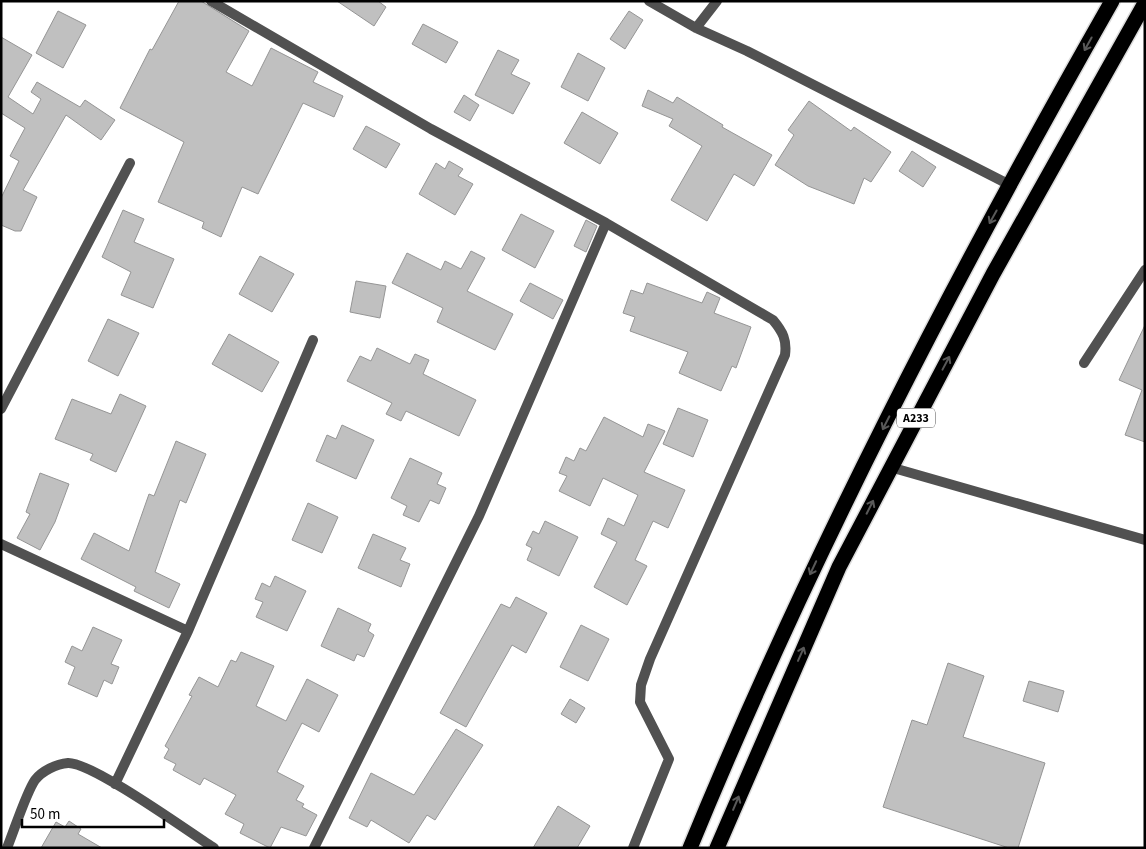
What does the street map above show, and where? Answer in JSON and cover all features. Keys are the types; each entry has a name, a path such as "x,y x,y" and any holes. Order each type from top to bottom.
{"highway":[{"name":"A233","path":"690,848 733,743 820,552 968,262 1112,1"},
{"name":"A233","path":"717,848 839,567 890,466 993,274 1145,3"}],"street":[{"path":"212,1 431,129 606,223 773,320 781,329 786,342 785,355 650,659 641,685 640,702 669,759 633,848"},
{"path":"649,1 696,28 747,50 1010,186"},
{"path":"696,28 717,1"},
{"path":"1,409 130,163"},
{"path":"314,848 479,516 606,223"},
{"path":"1084,363 1145,270"},
{"path":"116,784 188,631 313,340"},
{"path":"890,466 1145,540"},
{"path":"1,544 188,631"},
{"path":"7,848 35,781 46,771 56,766 70,763 82,766 116,784 214,848"}],"building":[{"path":"179,1 201,1 249,31 226,72 252,86 271,48 318,72 313,82 343,96 334,117 303,103 258,194 242,187 221,237 202,228 204,222 158,202 184,142 120,108 150,49 152,50"},
{"path":"337,1 378,1 386,7 374,26"},
{"path":"58,11 86,25 63,68 36,53"},
{"path":"629,11 643,20 625,49 610,39"},
{"path":"423,24 458,42 446,63 412,44"},
{"path":"1,37 32,55 8,97 33,114 41,99 31,92 37,82 80,107 85,100 115,120 101,140 66,115 23,190 37,197 21,231 15,231 1,225 1,198 19,161 10,156 25,128 1,113"},
{"path":"498,50 519,60 511,74 530,83 513,114 475,95"},
{"path":"578,53 605,68 588,101 561,87"},
{"path":"648,90 673,103 677,97 723,125 722,127 772,155 754,186 734,174 707,221 671,200 702,146 669,126 673,119 642,106"},
{"path":"464,95 479,105 470,121 454,112"},
{"path":"809,101 851,131 854,127 891,152 871,182 864,178 854,204 808,186 775,165 794,135 788,130"},
{"path":"582,112 618,133 600,164 564,143"},
{"path":"366,126 400,144 386,168 353,149"},
{"path":"912,151 936,167 923,187 899,171"},
{"path":"449,161 463,169 458,176 473,184 455,215 419,194 436,163 445,169"},
{"path":"123,210 144,219 134,242 174,259 153,308 121,295 131,272 102,257"},
{"path":"521,214 554,231 535,268 502,250"},
{"path":"586,220 597,226 586,252 574,246"},
{"path":"471,251 485,258 467,291 513,314 495,350 437,322 443,308 392,283 407,253 441,270 445,261 461,269"},
{"path":"260,256 294,274 272,312 239,294"},
{"path":"356,281 386,286 380,318 350,312"},
{"path":"530,283 563,300 553,319 520,301"},
{"path":"647,283 702,303 707,292 720,298 714,313 751,327 736,368 732,366 721,391 679,373 688,352 630,331 635,317 623,313 631,290 643,294"},
{"path":"108,319 139,333 118,376 88,361"},
{"path":"1145,325 1145,442 1125,435 1142,390 1119,380"},
{"path":"229,334 279,362 262,392 212,364"},
{"path":"377,348 410,364 415,354 429,360 423,374 476,400 459,436 406,411 401,421 386,414 392,403 347,381 360,356 371,361"},
{"path":"120,394 146,406 116,472 90,460 93,454 55,439 72,399 111,414"},
{"path":"678,408 708,420 693,457 663,444"},
{"path":"604,417 643,437 648,424 665,431 644,472 685,490 668,528 653,521 635,560 647,566 627,605 594,587 617,542 601,534 608,518 624,526 638,495 603,478 590,506 559,491 567,476 559,473 566,457 574,461 580,448 586,451"},
{"path":"342,425 374,440 356,479 316,461 327,435 336,439"},
{"path":"176,441 206,454 186,503 180,500 155,572 180,584 169,608 134,591 136,587 81,559 94,533 129,551 149,494 154,496"},
{"path":"410,458 442,473 437,484 446,488 439,504 430,500 419,522 403,515 407,506 391,498"},
{"path":"40,473 69,484 55,522 40,550 17,538 30,514 26,512"},
{"path":"308,503 338,517 322,553 292,540"},
{"path":"545,521 578,537 559,576 527,560 532,548 526,545 533,531 539,534"},
{"path":"373,534 406,548 400,560 410,564 401,587 358,568"},
{"path":"275,576 306,591 287,631 256,617 263,602 255,599 262,583 270,587"},
{"path":"516,597 547,613 526,653 512,645 466,727 440,713 501,604 510,608"},
{"path":"338,608 371,624 368,631 374,635 364,657 357,654 354,661 321,646"},
{"path":"581,625 609,639 588,681 560,667"},
{"path":"93,627 122,640 111,664 119,667 112,684 104,680 97,697 68,684 75,667 65,662 72,646 82,651"},
{"path":"241,652 274,666 256,706 286,721 307,679 338,695 319,732 302,723 277,772 304,786 296,800 304,804 302,807 317,815 306,836 281,827 270,848 240,833 244,824 225,814 236,795 204,778 200,785 173,770 176,764 164,758 169,749 165,746 192,696 189,695 199,677 218,687 231,660 236,662"},
{"path":"948,663 984,676 963,737 1045,763 1018,848 1009,848 883,807 912,720 927,725"},
{"path":"1029,681 1064,691 1058,712 1023,701"},
{"path":"570,699 585,708 576,723 561,714"},
{"path":"456,729 483,745 435,820 427,815 409,843 371,820 367,827 349,818 371,773 414,795"},
{"path":"558,806 590,826 577,848 533,848"},
{"path":"69,821 81,829 78,834 102,848 41,848 56,822 65,827"}]}
